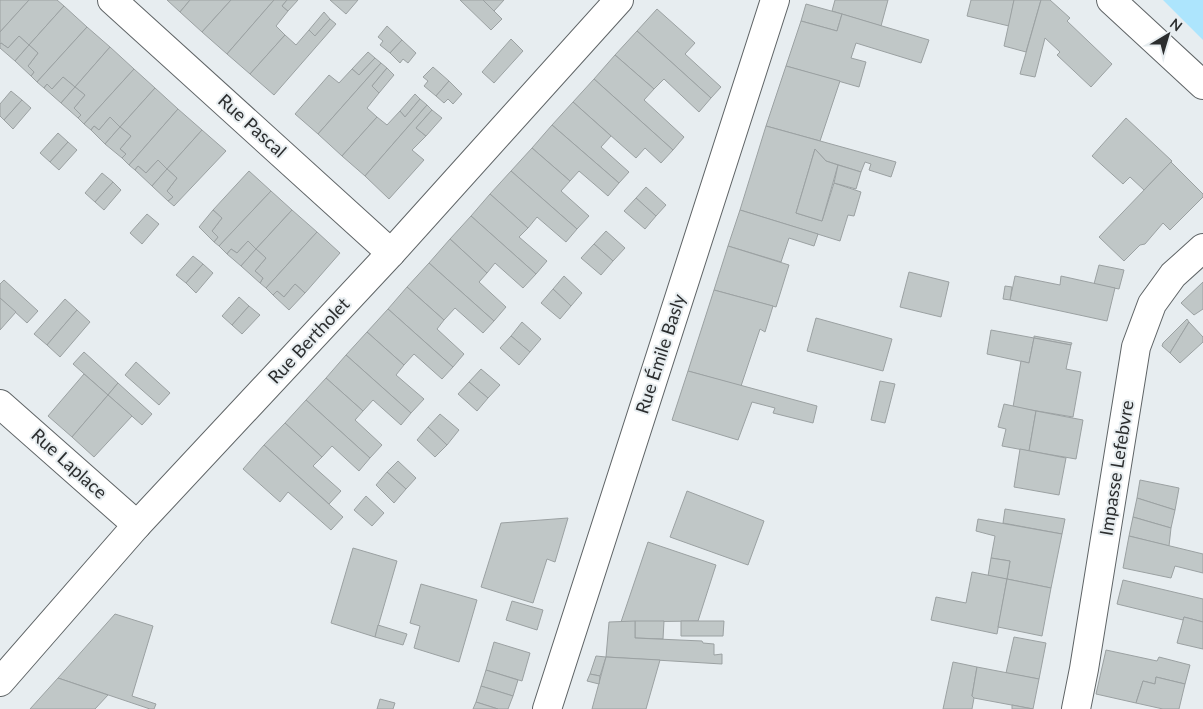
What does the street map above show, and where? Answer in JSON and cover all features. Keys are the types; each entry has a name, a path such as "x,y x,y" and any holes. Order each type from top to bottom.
{"street":[{"name":"Rue Pascal","path":"112,0 391,253"},
{"name":"Rue Émile Basly","path":"547,709 775,0"},
{"path":"1111,0 1203,85"},
{"name":"Rue Bertholet","path":"0,682 137,525 391,253 613,2"},
{"name":"Impasse Lefebvre","path":"1076,709 1136,347 1152,304 1173,276 1203,248"},
{"name":"Rue Laplace","path":"0,404 137,525"}],"shaded area":[{"path":"1163,0 1203,0 1203,40"}],"building":[{"path":"0,0 29,0 0,32"},
{"path":"29,0 57,0 64,6 29,45 19,36 8,48 0,44 0,32"},
{"path":"167,0 190,0 180,12"},
{"path":"190,0 231,0 202,32 180,12"},
{"path":"231,0 274,0 227,54 202,32"},
{"path":"274,0 287,0 282,6 288,11 276,26 285,35 250,74 227,54"},
{"path":"287,0 298,0 288,11 282,6"},
{"path":"330,0 358,0 346,14"},
{"path":"460,0 483,0 502,19 491,30"},
{"path":"483,0 504,0 494,11"},
{"path":"835,0 888,0 881,26 832,11"},
{"path":"971,0 1014,0 1009,26 967,16"},
{"path":"1014,0 1041,0 1026,52 1004,46"},
{"path":"1041,0 1050,0 1070,18 1067,21 1112,64 1091,87 1057,55 1060,52 1045,38 1035,77 1020,74"},
{"path":"806,4 842,14 837,31 801,21"},
{"path":"64,6 87,27 37,82 31,76 34,72 28,66 38,53 29,45"},
{"path":"657,9 695,43 685,54 721,87 711,98 637,31"},
{"path":"324,12 330,19 315,36 309,30"},
{"path":"842,14 929,40 921,63 856,43 851,58 866,62 859,87 786,66 801,21 837,31"},
{"path":"330,19 336,24 274,95 250,74 285,35 296,45 309,30 315,36"},
{"path":"387,26 402,40 390,53 380,45 383,41 378,37"},
{"path":"87,27 110,47 75,87 63,77 52,89 47,84 44,88 37,82"},
{"path":"637,31 711,98 699,112 664,79 654,89 615,55"},
{"path":"19,36 29,45 15,61 0,48 0,44 8,48"},
{"path":"511,39 523,51 494,83 482,72"},
{"path":"402,40 416,53 408,63 403,59 400,63 390,53"},
{"path":"29,45 38,53 28,66 34,72 31,76 15,61"},
{"path":"110,47 134,69 84,124 78,118 81,115 74,108 85,95 75,87"},
{"path":"368,52 375,58 359,75 352,69"},
{"path":"615,55 654,89 644,100 684,137 673,150 594,79"},
{"path":"375,58 381,63 318,134 295,114 329,75 339,83 352,69 359,75"},
{"path":"381,63 387,68 372,86 379,93 367,108 377,117 342,156 318,134"},
{"path":"786,66 840,81 820,141 766,126"},
{"path":"433,67 449,81 436,96 424,86 428,81 423,77"},
{"path":"387,68 394,75 379,93 372,86"},
{"path":"134,69 155,88 120,127 110,117 99,130 94,126 91,130 84,124"},
{"path":"63,77 75,87 61,103 44,88 47,84 52,89"},
{"path":"594,79 673,150 661,163 645,148 636,158 573,102"},
{"path":"449,81 462,94 453,104 448,99 444,103 436,96"},
{"path":"75,87 85,95 74,108 81,115 78,118 61,103"},
{"path":"155,88 178,109 129,165 122,158 126,154 120,149 131,136 120,127"},
{"path":"11,91 22,100 4,120 0,116 0,104"},
{"path":"415,94 420,99 405,117 400,111"},
{"path":"420,99 427,105 365,176 342,156 377,117 387,125 400,111 405,117"},
{"path":"22,100 31,108 13,129 4,120"},
{"path":"573,102 611,136 601,147 629,172 619,183 552,125"},
{"path":"427,105 432,110 416,128 426,136 412,150 424,160 389,199 365,176"},
{"path":"178,109 202,130 167,169 158,160 146,173 138,166 135,170 129,165"},
{"path":"432,110 442,118 426,136 416,128"},
{"path":"110,117 120,127 105,144 91,130 94,126 99,130"},
{"path":"1126,118 1172,161 1144,190 1130,177 1123,184 1092,156"},
{"path":"552,125 619,183 608,196 579,171 570,181 532,148"},
{"path":"766,126 896,162 891,177 869,170 871,164 865,162 861,172 826,161 815,149 796,213 822,221 834,183 861,192 854,216 848,215 840,241 740,210"},
{"path":"120,127 131,136 120,149 126,154 122,158 105,144"},
{"path":"202,130 226,151 174,206 168,201 173,197 167,191 177,178 167,169"},
{"path":"58,133 68,142 50,162 40,153"},
{"path":"68,142 77,150 59,170 50,162"},
{"path":"532,148 570,181 561,191 589,216 577,229 511,171"},
{"path":"815,149 826,161 838,165 822,221 796,213"},
{"path":"158,160 167,169 152,186 135,170 138,166 146,173"},
{"path":"1171,162 1203,194 1203,197 1170,230 1163,223 1145,244 1140,245 1124,261 1099,237"},
{"path":"838,165 861,172 856,189 834,183"},
{"path":"167,169 177,178 167,191 173,197 168,201 152,186"},
{"path":"249,171 271,191 219,246 214,242 218,237 212,231 222,218 213,210"},
{"path":"511,171 577,229 566,242 537,217 528,228 490,194"},
{"path":"102,173 113,182 95,202 85,193"},
{"path":"113,182 121,190 104,210 95,202"},
{"path":"646,187 666,205 656,216 636,198"},
{"path":"271,191 292,210 256,249 248,241 237,253 231,249 227,254 219,246"},
{"path":"490,194 528,228 519,237 547,261 536,274 471,216"},
{"path":"636,198 656,216 645,229 624,211"},
{"path":"213,210 222,218 212,231 218,237 214,242 199,227"},
{"path":"292,210 317,232 266,288 260,283 263,278 255,271 266,258 256,249"},
{"path":"740,210 818,234 814,246 789,238 781,262 728,246"},
{"path":"147,214 159,224 142,244 130,233"},
{"path":"471,216 536,274 523,288 495,263 487,273 450,239"},
{"path":"606,231 625,248 613,261 594,244"},
{"path":"317,232 340,253 305,293 295,284 284,297 277,291 273,295 266,288"},
{"path":"450,239 487,273 479,282 506,307 494,321 429,263"},
{"path":"248,241 256,249 241,266 227,254 231,249 237,253"},
{"path":"594,244 613,261 601,275 581,258"},
{"path":"728,246 789,265 776,307 714,290"},
{"path":"256,249 266,258 255,271 263,278 260,283 241,266"},
{"path":"193,256 203,264 186,283 176,275"},
{"path":"429,263 494,321 483,333 455,308 444,320 407,287"},
{"path":"203,264 213,273 196,293 186,283"},
{"path":"1099,265 1124,270 1119,289 1094,284"},
{"path":"909,272 949,282 941,317 900,307"},
{"path":"564,276 582,293 571,306 553,289"},
{"path":"1015,276 1060,285 1061,276 1115,288 1107,321 1010,300"},
{"path":"4,280 38,311 27,323 0,298 0,284"},
{"path":"1203,282 1203,309 1194,315 1181,303"},
{"path":"295,284 305,293 289,310 273,295 277,291 284,297"},
{"path":"1005,286 1012,287 1010,300 1003,299"},
{"path":"407,287 444,320 437,329 464,354 453,367 388,309"},
{"path":"553,289 571,306 560,319 541,303"},
{"path":"714,290 773,306 765,332 760,329 741,386 688,371"},
{"path":"239,297 249,306 232,325 222,316"},
{"path":"0,298 16,312 0,330"},
{"path":"65,299 77,310 47,345 34,334"},
{"path":"249,306 260,315 242,334 232,325"},
{"path":"388,309 453,367 442,379 414,354 404,365 367,332"},
{"path":"77,310 90,322 60,357 47,345"},
{"path":"816,318 892,339 883,371 807,351"},
{"path":"1187,319 1189,322 1170,353 1162,346 1163,343"},
{"path":"522,322 541,339 530,352 511,336"},
{"path":"1189,322 1203,337 1203,342 1180,363 1170,353"},
{"path":"991,330 1034,338 1029,363 987,354"},
{"path":"367,332 404,365 396,375 424,399 411,413 346,355"},
{"path":"511,336 530,352 519,365 500,348"},
{"path":"1034,336 1072,343 1071,345 1034,338"},
{"path":"1034,338 1071,345 1066,369 1081,372 1073,417 1013,407 1021,361 1029,363"},
{"path":"84,352 118,383 108,395 73,364"},
{"path":"346,355 411,413 401,425 373,400 363,411 326,378"},
{"path":"136,362 170,393 159,405 125,375"},
{"path":"481,369 500,385 488,398 469,382"},
{"path":"688,371 817,406 813,423 773,413 775,408 752,402 738,440 672,420"},
{"path":"84,374 108,395 72,437 48,416"},
{"path":"326,378 363,411 355,420 382,445 370,458 306,400"},
{"path":"880,381 895,384 885,423 871,420"},
{"path":"469,382 488,398 477,411 458,394"},
{"path":"118,383 152,414 142,425 108,395"},
{"path":"108,395 132,416 94,457 72,437"},
{"path":"306,400 370,458 359,471 332,446 322,457 285,423"},
{"path":"1004,404 1036,411 1029,451 1002,446 1006,429 998,427"},
{"path":"1036,411 1083,420 1076,459 1029,451"},
{"path":"440,414 459,430 447,445 428,427"},
{"path":"285,423 322,457 313,466 341,491 329,504 264,445"},
{"path":"428,427 447,445 435,457 417,440"},
{"path":"264,445 343,517 331,530 288,492 280,502 243,469"},
{"path":"1020,449 1066,458 1059,495 1014,487"},
{"path":"398,461 416,478 406,489 387,472"},
{"path":"387,472 406,489 394,503 376,485"},
{"path":"1140,480 1179,488 1175,510 1137,498"},
{"path":"687,491 764,521 748,565 670,537"},
{"path":"366,496 384,513 372,526 354,510"},
{"path":"1137,498 1175,510 1171,528 1133,517"},
{"path":"1005,509 1065,519 1062,534 1003,523"},
{"path":"1133,517 1171,528 1169,546 1129,536"},
{"path":"568,518 555,562 547,559 533,603 481,587 501,523"},
{"path":"978,519 1062,534 1051,588 1007,579 1010,561 991,558 995,536 976,531"},
{"path":"1129,536 1203,554 1203,573 1175,566 1171,578 1123,568"},
{"path":"648,542 716,565 698,621 621,622"},
{"path":"353,548 397,561 375,637 331,623"},
{"path":"991,558 1010,561 1007,579 988,576"},
{"path":"972,572 1007,579 997,634 931,620 936,597 966,603"},
{"path":"1007,579 1051,588 1042,636 998,627"},
{"path":"1123,580 1203,599 1203,622 1184,617 1183,620 1117,604"},
{"path":"421,584 477,600 459,662 414,648 420,626 410,623"},
{"path":"512,601 543,610 537,630 506,620"},
{"path":"115,614 153,626 132,696 156,704 154,709 58,678"},
{"path":"1184,617 1203,622 1203,649 1177,643"},
{"path":"635,621 664,621 663,639 635,638"},
{"path":"635,621 635,638 702,641 703,643 714,644 714,655 722,654 722,664 606,657 609,622"},
{"path":"681,621 724,621 723,636 681,636"},
{"path":"378,625 407,634 403,645 375,637"},
{"path":"1014,637 1046,643 1039,679 1006,673"},
{"path":"494,642 530,653 522,681 486,670"},
{"path":"1106,650 1157,661 1159,657 1190,665 1185,684 1156,677 1155,684 1143,681 1136,703 1096,694"},
{"path":"596,656 606,657 600,676 590,674"},
{"path":"606,657 660,660 646,709 592,709"},
{"path":"953,662 977,667 972,696 974,698 972,709 943,709"},
{"path":"977,667 1039,679 1033,709 974,698 972,696"},
{"path":"486,670 518,680 513,696 481,686"},
{"path":"590,674 600,676 599,684 587,681"},
{"path":"1156,677 1185,684 1179,709 1163,709 1136,703 1143,681 1155,684"},
{"path":"58,678 108,695 95,709 30,709"},
{"path":"481,686 513,696 508,709 498,709 476,702"},
{"path":"380,699 395,703 393,709 377,709"},
{"path":"476,702 498,709 473,709"},
{"path":"1012,705 1033,709 1012,709"}]}
